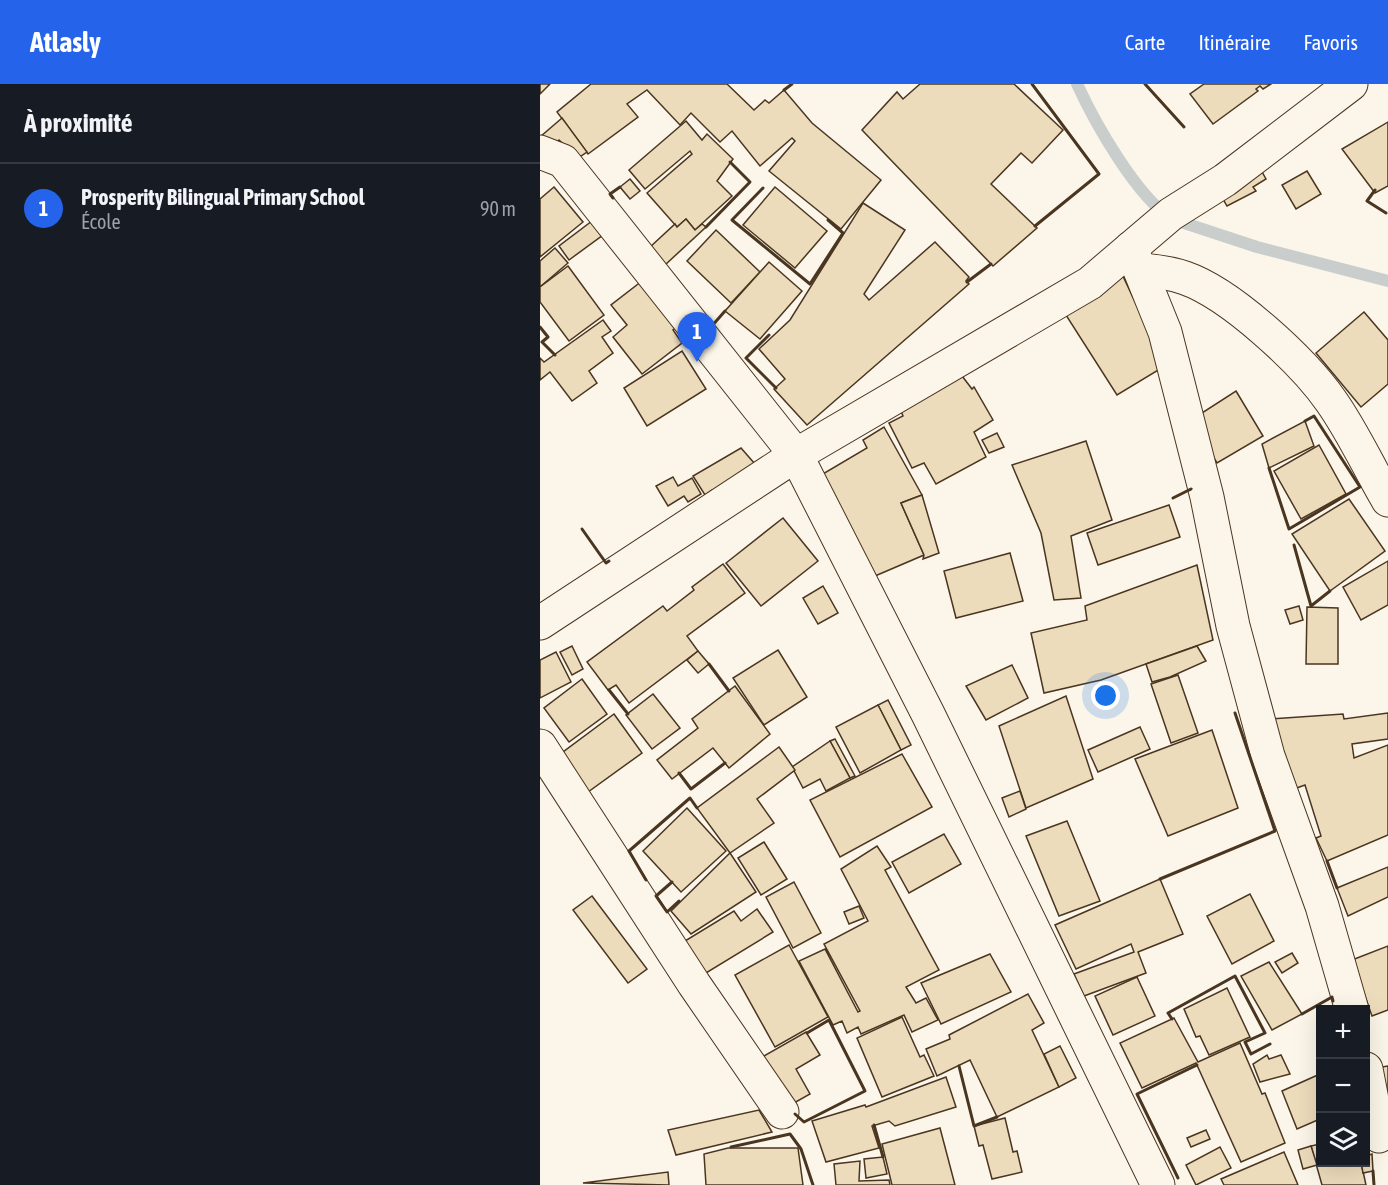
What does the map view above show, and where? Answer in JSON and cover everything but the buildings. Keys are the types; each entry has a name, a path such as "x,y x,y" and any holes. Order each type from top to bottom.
{"street":[{"path":"540,623 796,455 1090,283 1136,259 1171,214 1226,180 1351,84"},
{"path":"540,153 563,161 796,455 928,714 1158,1185"},
{"path":"1136,259 1214,291 1239,309 1288,352 1331,400 1388,500"},
{"path":"1136,259 1165,332 1206,497 1233,626 1268,756 1322,906 1351,1005"},
{"path":"540,746 688,975 782,1112"},
{"path":"1370,1093 1379,1136"}],"waterway":[{"path":"1077,84 1118,158 1144,194 1172,219 1257,247 1388,281"}],"wall":[{"path":"784,90 792,84"},
{"path":"1032,84 1099,174 1035,226"},
{"path":"1145,84 1184,127"},
{"path":"706,227 750,182 730,162"},
{"path":"613,198 610,194 620,187"},
{"path":"763,188 732,220 810,284 843,233 828,220"},
{"path":"1375,190 1367,201 1386,213"},
{"path":"967,282 991,264"},
{"path":"711,327 725,311"},
{"path":"540,327 548,337 542,342 555,355"},
{"path":"769,335 746,358 776,388"},
{"path":"1269,468 1289,529 1360,487 1314,416 1305,421"},
{"path":"1173,498 1191,489"},
{"path":"582,529 606,563 609,561"},
{"path":"1294,545 1311,606 1330,591"},
{"path":"709,664 729,691"},
{"path":"609,690 628,714"},
{"path":"1160,879 1275,831 1235,713"},
{"path":"679,773 691,789 725,763"},
{"path":"646,880 629,851 690,798 697,808"},
{"path":"1327,861 1337,888"},
{"path":"672,882 656,896 667,912 679,901"},
{"path":"1172,1019 1168,1013 1235,976 1265,1033 1245,1042 1251,1054 1270,1044"},
{"path":"1302,1014 1332,997 1333,1001"},
{"path":"795,1114 804,1122 865,1091 829,1020 807,1033"},
{"path":"1178,1178 1137,1094 1197,1065"},
{"path":"959,1066 974,1126 997,1117"},
{"path":"874,1125 883,1157"},
{"path":"731,1147 790,1134 801,1149 813,1185"},
{"path":"1373,1171 1374,1185"}],"place":[{"name":"Prosperity Bilingual Primary School","path":"697,362"}]}
